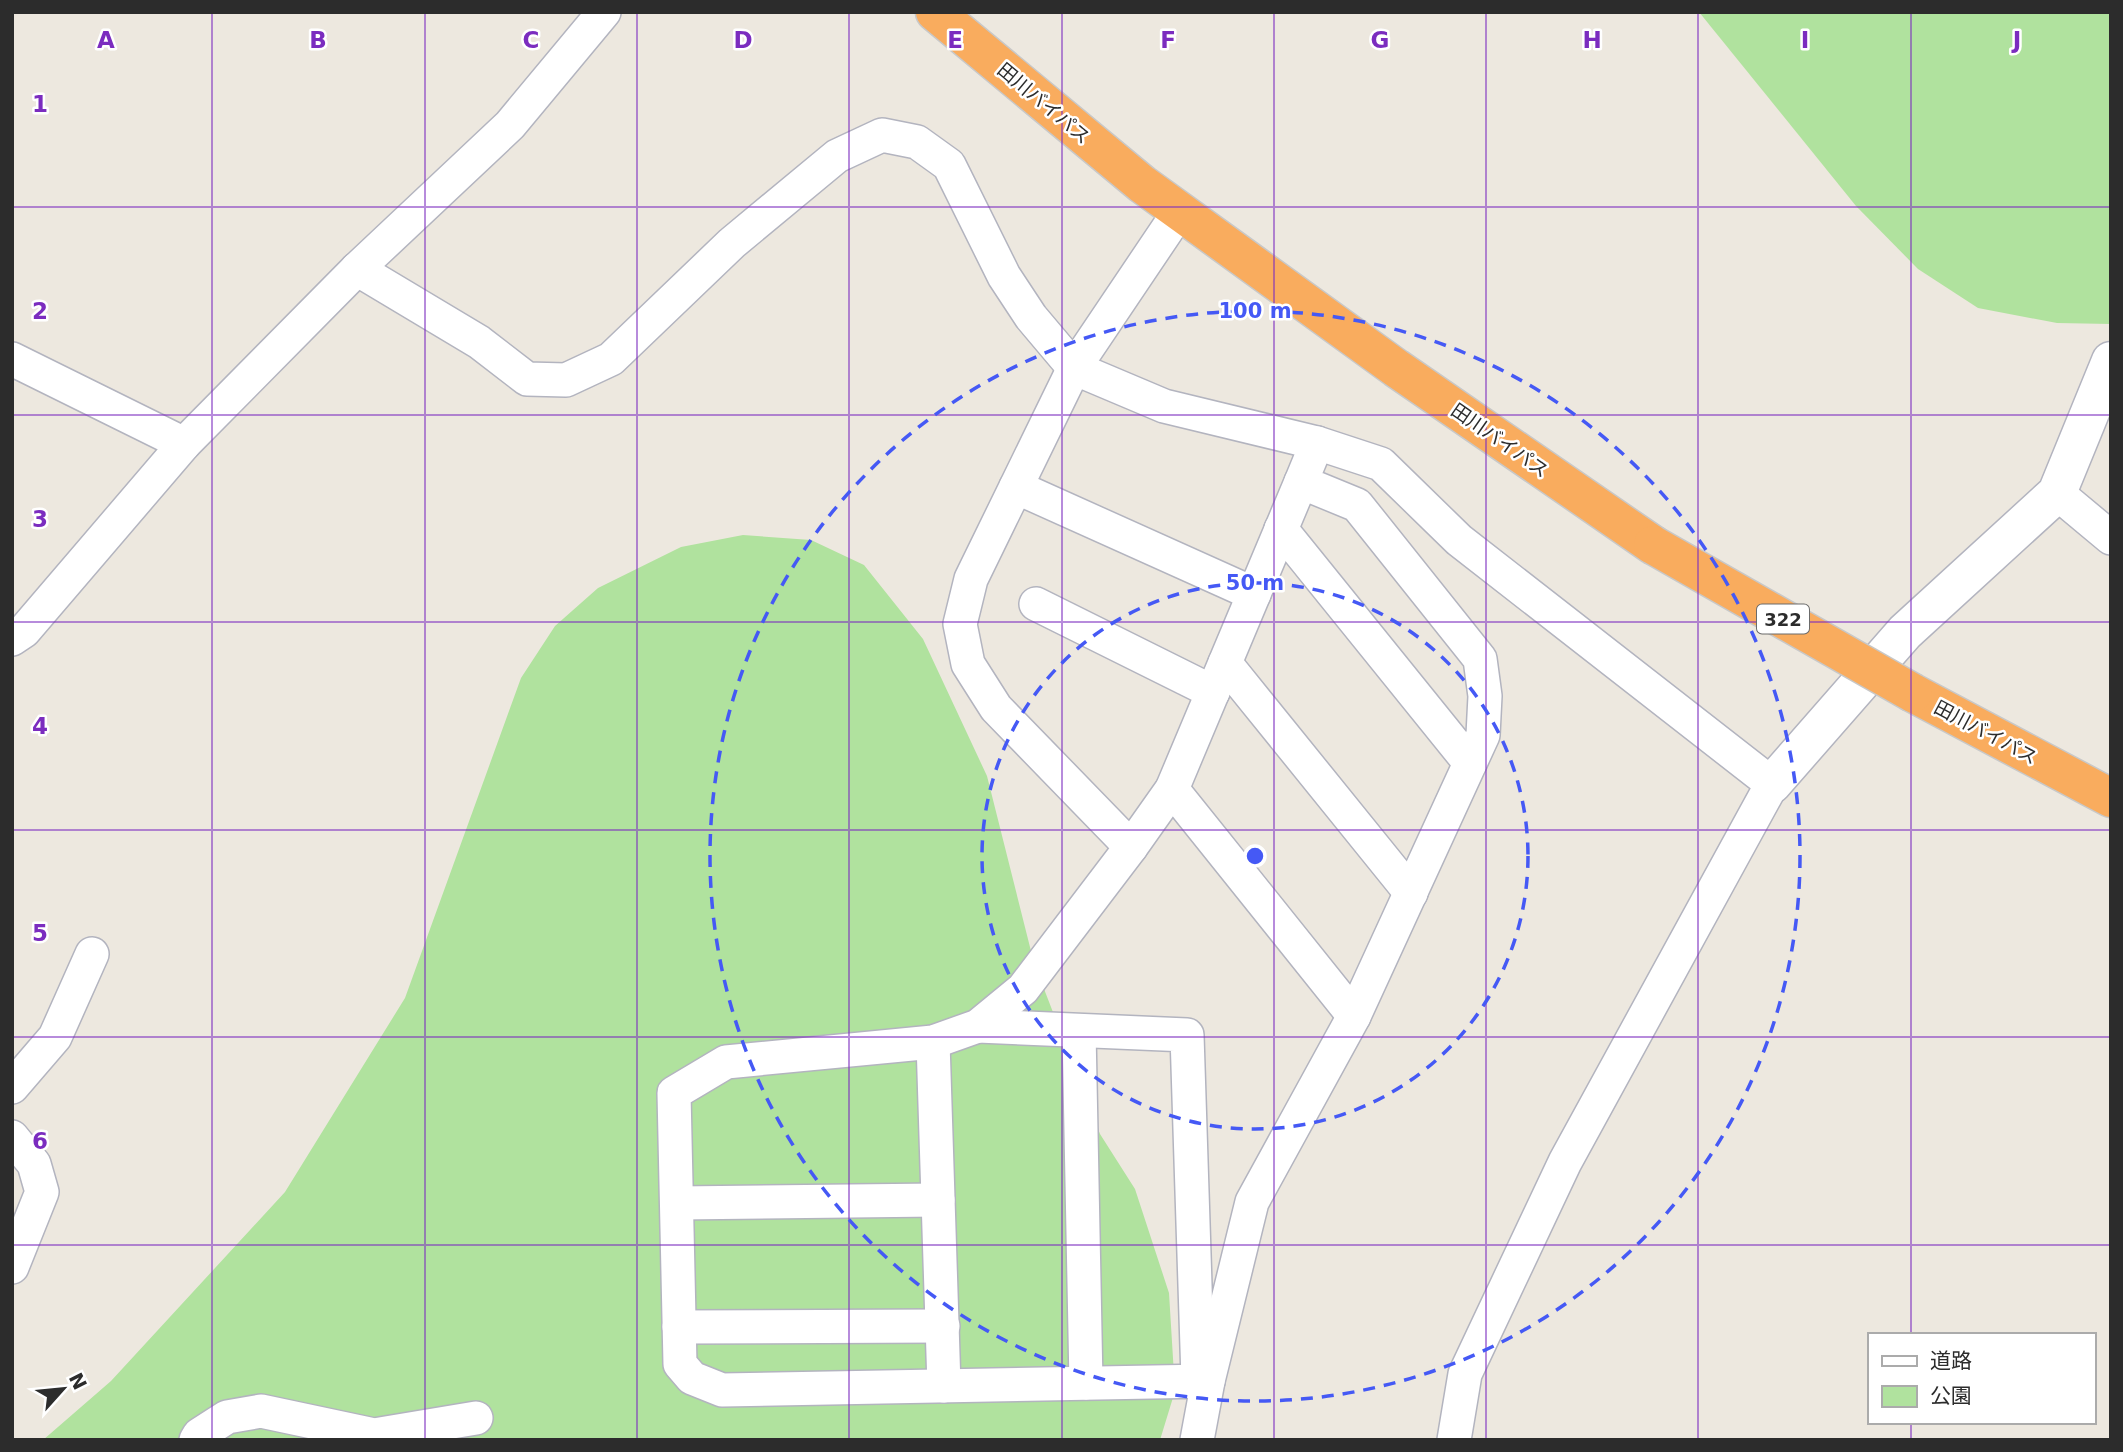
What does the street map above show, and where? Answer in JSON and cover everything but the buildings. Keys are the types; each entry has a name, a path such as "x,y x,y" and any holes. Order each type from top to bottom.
{"highway":[{"name":"田川バイパス","path":"936,12 1179,212 1396,368 1653,545 1913,693 2111,798"}],"street":[{"path":"12,639 24,631 184,444 357,269 510,125 604,12"},
{"path":"357,269 480,342 527,379 566,380 611,359 697,274 837,156 882,135 917,142 949,166 1004,276 1031,317 1074,368 1164,406 1317,443 1381,464 1459,540 1772,784"},
{"path":"1131,847 996,708 968,664 960,624 971,579 1074,368 1179,212"},
{"path":"12,359 184,444"},
{"path":"1454,1440 1465,1374 1565,1162 1772,784 1905,632 2057,493 2111,361"},
{"path":"978,1027 1023,989 1172,789 1317,443"},
{"path":"1203,1381 1252,1202 1354,1016 1483,735 1485,696 1480,659 1357,505 1301,482"},
{"path":"1016,487 1254,594"},
{"path":"2057,493 2111,538"},
{"path":"1281,529 1470,763"},
{"path":"1036,604 1219,677 1411,893"},
{"path":"1172,789 1354,1016"},
{"path":"12,1087 55,1037 92,954"},
{"path":"1197,1440 1203,1381 1187,1035 978,1027 933,1042 726,1062 674,1093 680,1364 692,1378 722,1390 1203,1381"},
{"path":"1079,1031 1086,1383"},
{"path":"933,1042 944,1386"},
{"path":"12,1137 34,1164 42,1192 12,1267"},
{"path":"677,1203 938,1200"},
{"path":"679,1327 943,1326"},
{"path":"196,1440 199,1435 227,1418 261,1411 374,1435 476,1418"}],"green space":[{"path":"1699,12 2111,12 2111,324 2057,323 1978,308 1918,269 1856,206"},
{"path":"743,535 811,540 864,565 923,639 987,776 1034,963 1100,1134 1135,1189 1169,1293 1175,1391 1160,1440 43,1440 111,1381 285,1192 405,998 521,678 555,626 598,588 681,547"}]}
